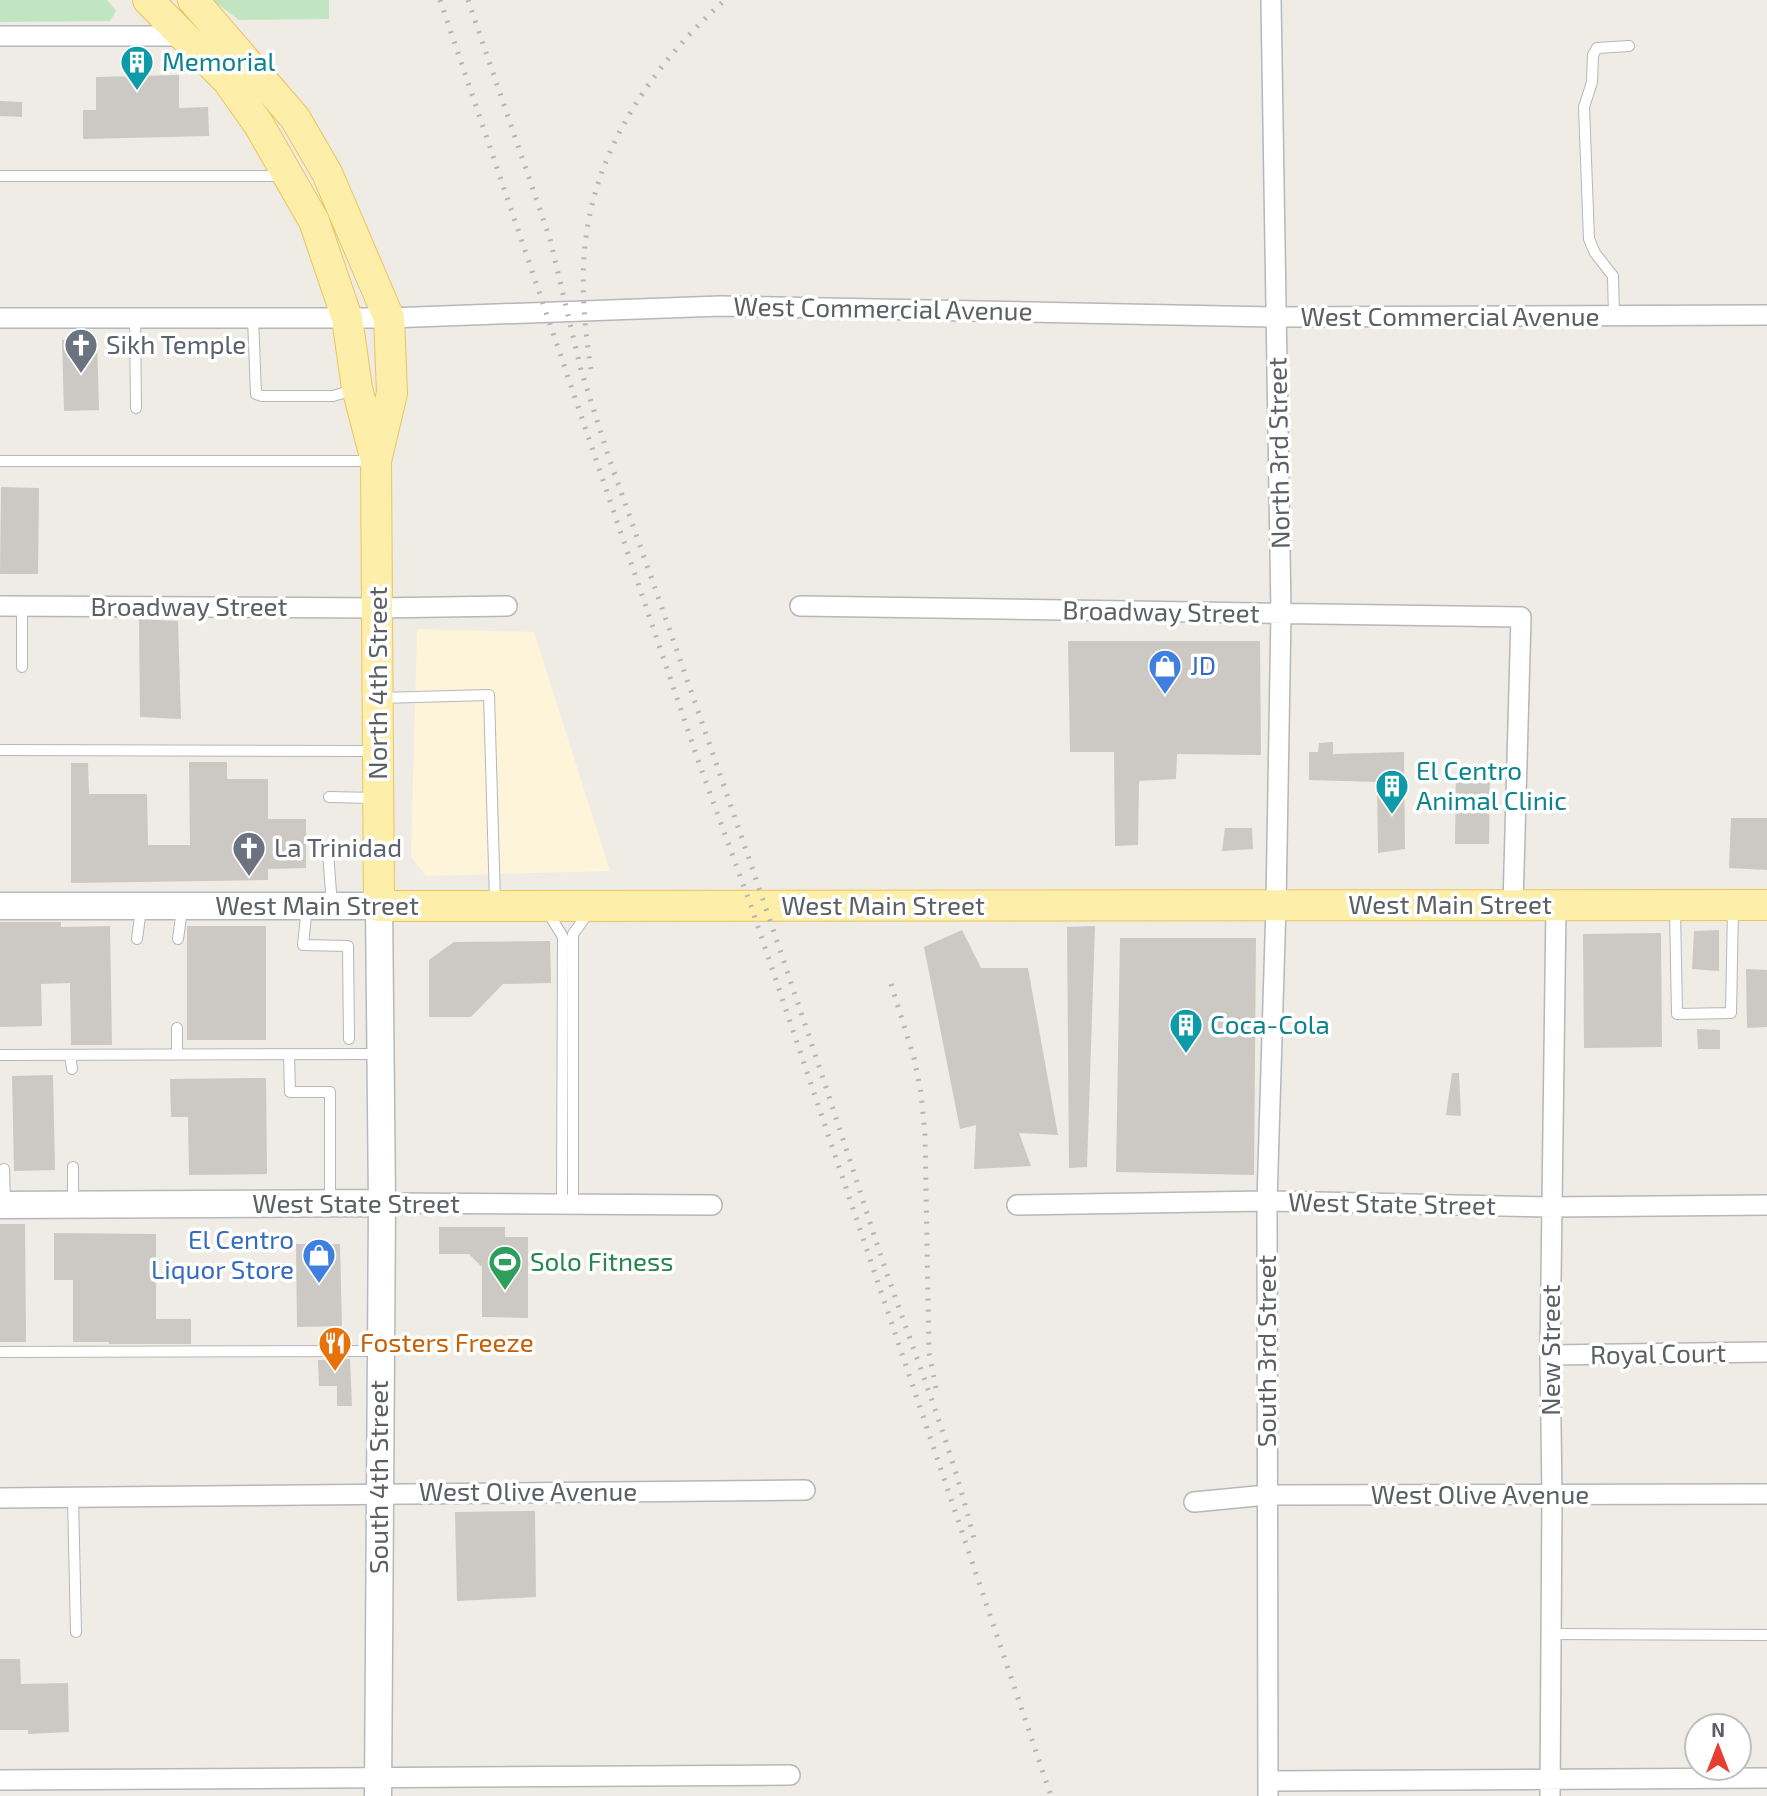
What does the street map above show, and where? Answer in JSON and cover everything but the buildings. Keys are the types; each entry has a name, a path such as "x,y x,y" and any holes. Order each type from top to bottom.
{"main road":[{"name":"North 4th Street","path":"148,0 228,82 259,125 314,221 347,318 357,388 376,461"},
{"name":"North 4th Street","path":"193,0 295,118 327,173 389,318 392,393 376,461 379,906"},
{"name":"West Main Street","path":"0,906 1767,905"},
{"name":"South 4th Street","path":"378,1787 382,1203 379,906"},
{"name":"West State Street","path":"2,1205 382,1203"}],"street":[{"name":"North 3rd Street","path":"1271,0 1281,613 1276,905"},
{"path":"0,36 185,36"},
{"name":"West Commercial Avenue","path":"0,318 389,318 720,306 1278,317 1767,315"},
{"name":"Broadway Street","path":"0,607 507,606"},
{"name":"Broadway Street","path":"800,606 1521,617 1513,905"},
{"name":"South 3rd Street","path":"1268,1789 1266,1201 1276,905"},
{"name":"New Street","path":"1550,1788 1550,1355 1556,905"},
{"name":"West State Street","path":"1017,1205 1266,1201 1552,1207 1767,1205"},
{"name":"West State Street","path":"382,1203 712,1205"},
{"name":"Royal Court","path":"1550,1355 1767,1352"},
{"name":"West Olive Avenue","path":"0,1498 805,1490"},
{"name":"West Olive Avenue","path":"1194,1502 1268,1496 1767,1494"},
{"path":"0,1780 378,1787 790,1775"},
{"path":"1268,1789 1550,1788 1767,1778"}],"lane":[{"path":"1614,316 1613,276 1588,239 1584,107 1592,82 1593,55 1597,48 1629,46"},
{"path":"0,176 288,176"},
{"path":"135,318 136,408"},
{"path":"253,318 254,390 257,394 333,396 357,388"},
{"path":"0,461 376,461"},
{"path":"22,607 22,667"},
{"path":"378,698 489,695 495,906"},
{"path":"0,750 378,751"},
{"path":"329,797 379,798"},
{"path":"328,852 320,906 303,945 348,946 349,1040"},
{"path":"1675,905 1677,1014 1731,1013 1733,905"},
{"path":"137,939 142,906"},
{"path":"178,939 183,906"},
{"path":"544,906 563,937 567,1204"},
{"path":"567,1204 573,934 593,906"},
{"path":"177,1028 177,1054"},
{"path":"289,1054 290,1092 330,1092 330,1203"},
{"path":"0,1055 380,1054"},
{"path":"70,1055 72,1069"},
{"path":"73,1167 73,1205"},
{"path":"2,1205 4,1169"},
{"path":"0,1352 380,1351"},
{"path":"73,1497 76,1632"},
{"path":"1551,1634 1767,1635"}],"shaded area":[{"path":"417,629 534,632 610,871 426,876 411,857"}],"green space":[{"path":"0,0 107,0 116,11 110,21 0,22"},
{"path":"212,0 329,0 329,19 239,20"}],"railway":[{"path":"440,0 699,763 751,906 1051,1796"},
{"path":"468,0 550,239 581,370 608,455 778,944 940,1425 974,1539"},
{"path":"591,369 584,311 583,272 590,214 598,183 609,153 640,97 680,45 725,0"},
{"path":"891,984 914,1058 921,1093 925,1135 929,1353 936,1388"}],"place":[{"name":"Memorial","path":"137,92"},
{"name":"Sikh Temple","path":"81,375"},
{"name":"JD","path":"1165,696"},
{"name":"El Centro Animal Clinic","path":"1392,816"},
{"name":"La Trinidad","path":"249,878"},
{"name":"Coca-Cola","path":"1186,1055"},
{"name":"El Centro Liquor Store","path":"319,1285"},
{"name":"Solo Fitness","path":"505,1292"},
{"name":"Fosters Freeze","path":"335,1373"}]}
